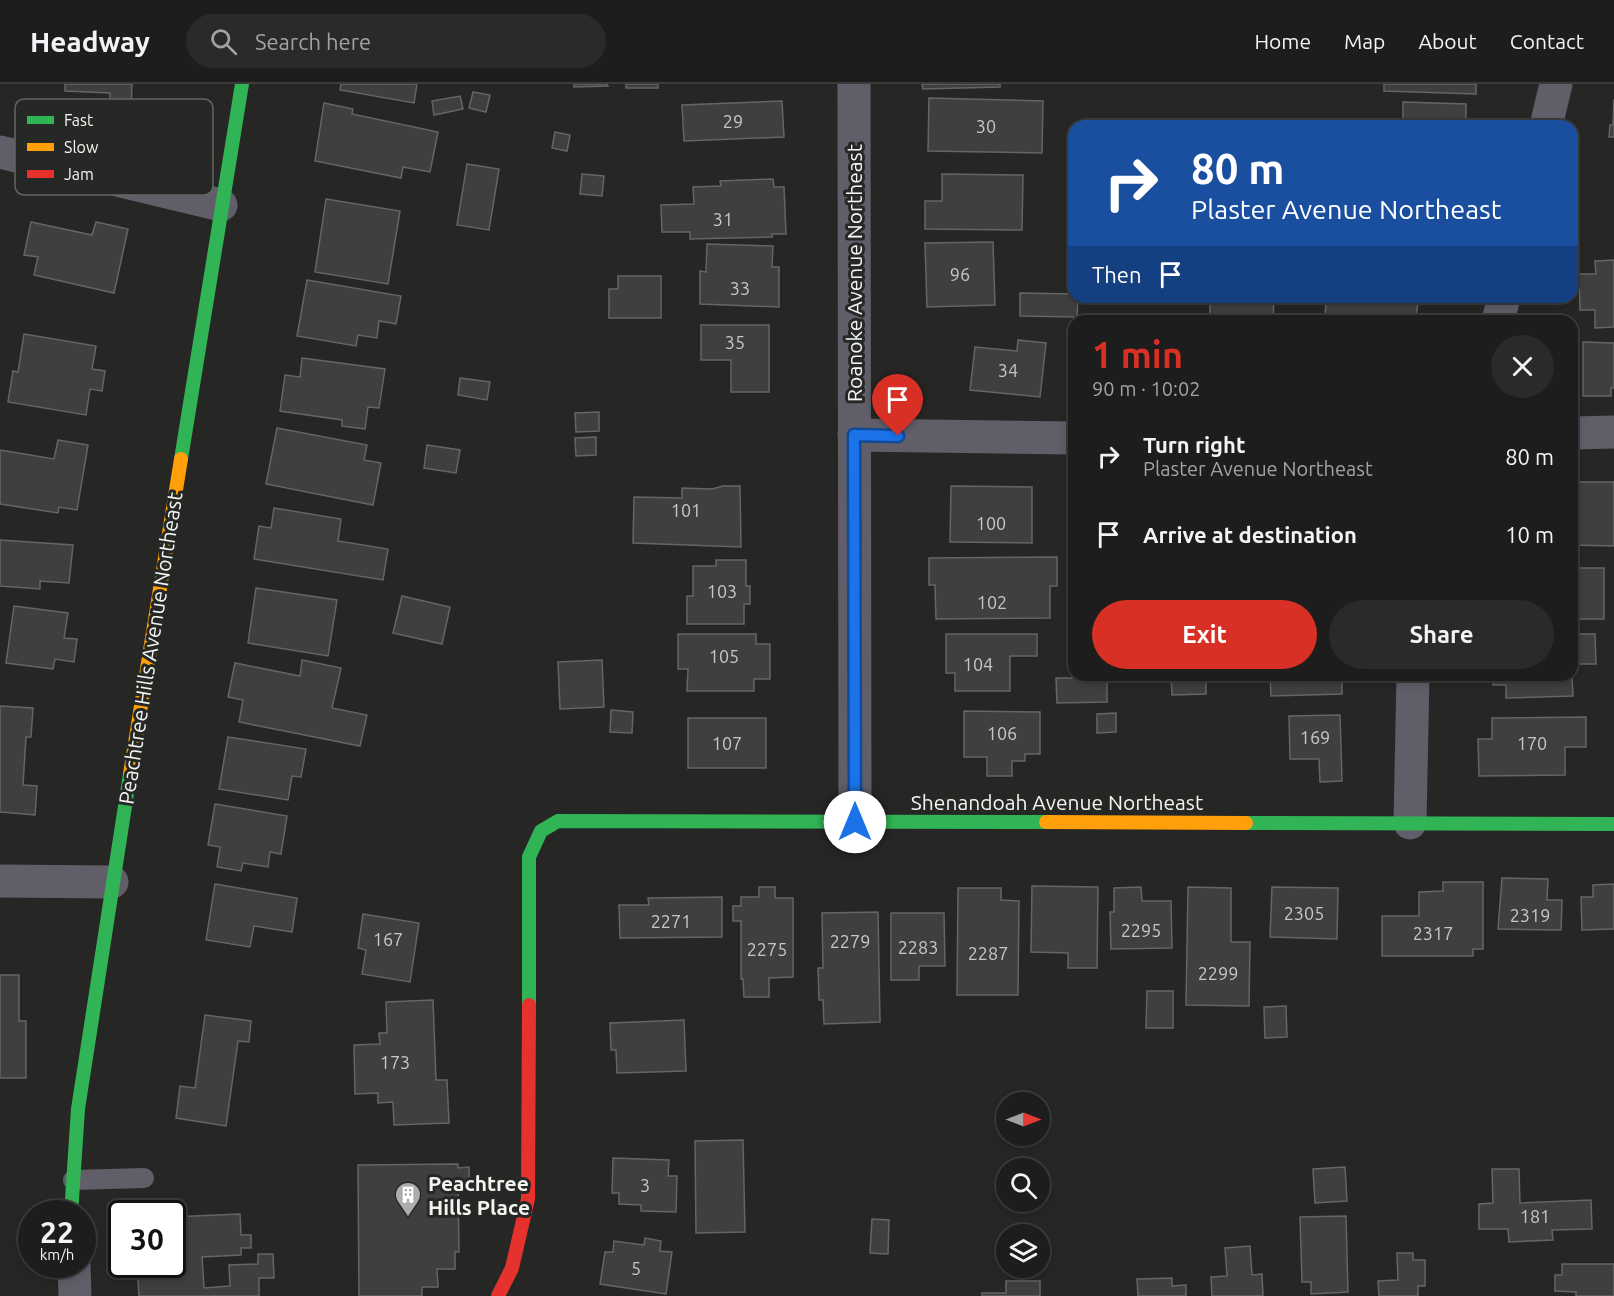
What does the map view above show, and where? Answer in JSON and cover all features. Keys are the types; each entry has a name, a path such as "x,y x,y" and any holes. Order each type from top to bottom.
{"street":[{"name":"Peachtree Hills Avenue Northeast","path":"72,1200 78,1109 112,882 242,84"},
{"name":"Roanoke Avenue Northeast","path":"854,84 855,822"},
{"path":"1547,120 1556,84"},
{"path":"0,152 15,156"},
{"path":"176,195 221,206"},
{"path":"1578,433 1614,432"},
{"path":"854,435 1068,438"},
{"path":"1410,823 1413,681"},
{"name":"Shenandoah Avenue Northeast","path":"498,1296 512,1268 528,1199 530,857 541,831 558,821 1614,824"},
{"path":"0,881 112,882"},
{"path":"74,1278 75,1296"}],"lane":[{"path":"73,1180 144,1178"}],"building":[{"path":"65,84 132,84 131,99 110,99 110,93 65,91"},
{"path":"341,84 417,84 414,103 340,90"},
{"path":"574,84 607,84 608,86 574,87"},
{"path":"626,84 658,84 658,88 626,88"},
{"path":"922,84 1000,84 1000,87 923,89"},
{"path":"1384,84 1476,84 1476,94 1384,91"},
{"path":"473,92 490,95 486,112 469,108"},
{"path":"460,96 463,109 434,115 432,101"},
{"path":"929,98 1043,101 1042,153 928,151"},
{"path":"1614,99 1614,137 1609,137 1610,125 1613,125"},
{"path":"782,101 784,137 684,141 682,105"},
{"path":"1403,102 1466,104 1466,120 1403,120"},
{"path":"324,103 353,109 352,114 438,132 430,172 403,167 401,178 315,161"},
{"path":"555,132 570,135 567,151 552,148"},
{"path":"467,164 499,169 489,230 457,225"},
{"path":"582,174 604,176 602,196 580,194"},
{"path":"942,174 1023,175 1022,230 925,229 925,201 942,201"},
{"path":"773,179 774,187 784,187 786,234 772,234 772,237 690,239 690,232 662,232 661,205 694,204 693,187 721,186 720,181"},
{"path":"326,199 400,211 388,284 315,272"},
{"path":"31,222 92,235 96,222 128,229 114,293 34,275 38,257 24,255"},
{"path":"993,242 995,305 927,307 925,243"},
{"path":"707,244 773,246 772,267 779,267 779,307 700,304 700,271 706,272"},
{"path":"1614,260 1614,327 1595,328 1595,310 1580,310 1579,274 1596,274 1595,261"},
{"path":"618,276 661,276 661,318 609,318 609,289 618,289"},
{"path":"307,280 401,296 396,324 379,321 377,338 358,335 356,346 297,336"},
{"path":"1020,293 1068,294 1068,303 1078,303 1077,315 1020,316"},
{"path":"1210,303 1274,303 1273,315 1210,315"},
{"path":"1326,303 1418,303 1416,315 1325,315"},
{"path":"701,325 769,325 769,392 731,392 731,360 701,360"},
{"path":"24,334 96,346 92,369 105,371 102,391 90,389 86,415 8,402 13,371 18,372"},
{"path":"1018,340 1046,343 1040,397 970,390 975,347 1017,351"},
{"path":"1583,342 1614,343 1614,388 1611,388 1611,396 1583,396"},
{"path":"302,358 385,369 379,408 368,407 365,429 342,426 342,420 280,411 285,375 300,377"},
{"path":"460,378 490,382 487,400 458,395"},
{"path":"599,412 599,431 576,432 575,413"},
{"path":"277,428 367,445 364,460 381,463 373,505 266,484"},
{"path":"596,437 596,455 576,456 575,438"},
{"path":"58,440 88,445 77,510 59,507 58,513 0,504 0,450 54,459"},
{"path":"427,445 460,450 456,473 424,468"},
{"path":"1578,482 1614,482 1614,546 1578,545"},
{"path":"723,486 740,486 741,547 633,543 634,497 682,498 682,488 712,489"},
{"path":"951,486 1032,487 1032,543 950,542"},
{"path":"274,508 341,519 338,541 388,549 383,580 254,559 259,526 271,528"},
{"path":"0,540 73,545 69,583 40,581 40,589 0,586"},
{"path":"1057,557 1057,586 1050,586 1050,618 936,619 935,585 929,585 929,558"},
{"path":"716,560 746,560 746,586 750,586 750,604 744,604 744,624 687,624 687,596 693,596 693,566 716,566"},
{"path":"1578,568 1604,568 1604,619 1578,619"},
{"path":"256,588 337,600 328,656 248,643"},
{"path":"402,596 450,607 442,644 393,633"},
{"path":"14,606 68,613 64,638 77,639 74,662 55,659 53,669 6,663"},
{"path":"678,634 756,634 756,644 770,644 770,679 754,679 754,691 687,691 688,669 678,669"},
{"path":"946,634 1037,634 1037,656 1010,656 1010,691 955,691 955,673 946,673"},
{"path":"1578,634 1595,634 1596,664 1578,664"},
{"path":"302,660 341,668 332,708 367,715 360,746 239,722 243,700 228,697 235,663 300,676"},
{"path":"602,660 604,707 560,709 558,662"},
{"path":"1056,678 1068,678 1068,681 1107,681 1107,702 1057,703"},
{"path":"1171,681 1206,681 1206,694 1172,695"},
{"path":"1270,681 1342,681 1342,694 1271,696"},
{"path":"1493,681 1572,681 1573,696 1506,698 1506,685 1493,685"},
{"path":"0,706 33,708 31,737 26,737 23,785 37,786 35,815 0,812"},
{"path":"611,710 633,712 632,733 610,732"},
{"path":"964,711 1040,712 1040,754 1025,754 1025,761 1012,761 1012,776 987,776 987,757 964,757"},
{"path":"1116,713 1116,732 1097,733 1097,714"},
{"path":"1340,715 1342,781 1320,782 1319,759 1290,759 1289,716"},
{"path":"1586,717 1586,747 1565,747 1565,775 1479,776 1478,739 1492,739 1492,718"},
{"path":"688,718 766,718 766,768 688,768"},
{"path":"228,737 306,749 301,777 292,776 288,800 219,789"},
{"path":"215,804 287,816 281,854 270,852 268,867 243,863 241,871 217,867 220,847 208,845"},
{"path":"1502,878 1548,879 1547,900 1562,900 1561,930 1498,929"},
{"path":"1443,882 1483,882 1483,949 1473,949 1473,956 1382,956 1382,916 1419,916 1419,892 1443,891"},
{"path":"215,884 297,898 292,932 254,926 250,947 206,940"},
{"path":"1614,884 1614,929 1582,930 1581,897 1593,897 1593,885"},
{"path":"1032,886 1098,887 1097,968 1068,968 1068,953 1031,952"},
{"path":"759,887 775,887 775,898 793,898 793,977 769,978 769,997 744,997 743,979 741,979 741,921 733,921 733,906 741,906 741,897 759,897"},
{"path":"1141,887 1142,901 1171,901 1172,948 1111,949 1110,912 1114,912 1114,888"},
{"path":"1188,887 1231,888 1231,942 1250,942 1249,1006 1186,1005"},
{"path":"1272,887 1338,888 1337,939 1270,937"},
{"path":"958,888 1001,888 1001,900 1019,901 1018,995 957,995"},
{"path":"722,897 722,937 620,938 619,905 649,905 648,898"},
{"path":"878,912 880,1022 824,1024 823,1000 819,1000 818,968 823,968 822,913"},
{"path":"891,913 944,913 945,966 919,966 919,980 891,980"},
{"path":"363,914 419,923 410,982 362,974 366,950 358,948"},
{"path":"0,975 19,975 19,1021 26,1021 26,1078 0,1078"},
{"path":"1147,991 1173,991 1173,1028 1146,1028"},
{"path":"433,1000 436,1080 447,1080 449,1123 394,1125 393,1102 378,1103 378,1093 355,1094 354,1045 380,1044 379,1033 387,1033 386,1002"},
{"path":"1286,1006 1287,1037 1265,1038 1264,1007"},
{"path":"205,1015 251,1021 249,1042 238,1041 226,1126 176,1118 180,1086 195,1088"},
{"path":"684,1020 686,1071 617,1073 616,1050 611,1050 610,1023"},
{"path":"743,1140 745,1232 696,1233 695,1141"},
{"path":"613,1158 669,1160 668,1176 677,1176 676,1212 641,1211 641,1205 619,1204 619,1193 612,1193"},
{"name":"Peachtree Hills Place","path":"458,1164 458,1168 469,1167 469,1185 458,1185 459,1252 455,1252 455,1269 437,1269 438,1287 422,1287 422,1296 359,1296 358,1165"},
{"path":"1345,1167 1347,1201 1315,1203 1313,1169"},
{"path":"1492,1169 1519,1169 1520,1203 1591,1200 1592,1229 1552,1230 1553,1240 1509,1242 1508,1229 1479,1229 1479,1204 1493,1203"},
{"path":"240,1214 241,1235 251,1235 251,1248 241,1248 241,1255 202,1257 204,1288 230,1286 229,1265 258,1264 258,1254 273,1254 274,1278 259,1278 259,1296 139,1296 138,1278 186,1278 186,1216"},
{"path":"1346,1216 1348,1292 1311,1294 1311,1282 1302,1282 1300,1217"},
{"path":"872,1219 889,1220 888,1254 870,1253"},
{"path":"645,1238 661,1241 660,1251 672,1252 666,1294 600,1284 605,1252 613,1252 614,1241 644,1245"},
{"path":"1250,1246 1252,1275 1262,1274 1263,1296 1212,1296 1211,1277 1227,1276 1225,1248"},
{"path":"1397,1253 1413,1253 1413,1260 1425,1260 1425,1286 1418,1286 1418,1296 1379,1296 1378,1281 1398,1280"},
{"path":"1562,1264 1614,1264 1614,1296 1576,1296 1576,1292 1555,1291 1555,1275 1562,1275"},
{"path":"1172,1278 1172,1286 1186,1285 1186,1296 1138,1296 1137,1279"},
{"path":"1006,1281 1040,1281 1040,1296 982,1296 982,1293 1006,1293"}],"traffic: fast":[{"path":"181,459 242,84"},
{"path":"72,1200 78,1109 130,774"},
{"path":"529,1005 529,857 541,831 558,821 1046,822"},
{"path":"1246,823 1614,824"}],"traffic: slow":[{"path":"130,774 181,459"},
{"path":"1046,822 1246,823"}],"traffic: jam":[{"path":"498,1296 512,1268 528,1199 529,1005"}],"place":[{"name":"Peachtree Hills Place","path":"408,1218"}],"route":[{"path":"855,822 854,435 898,436"}]}
